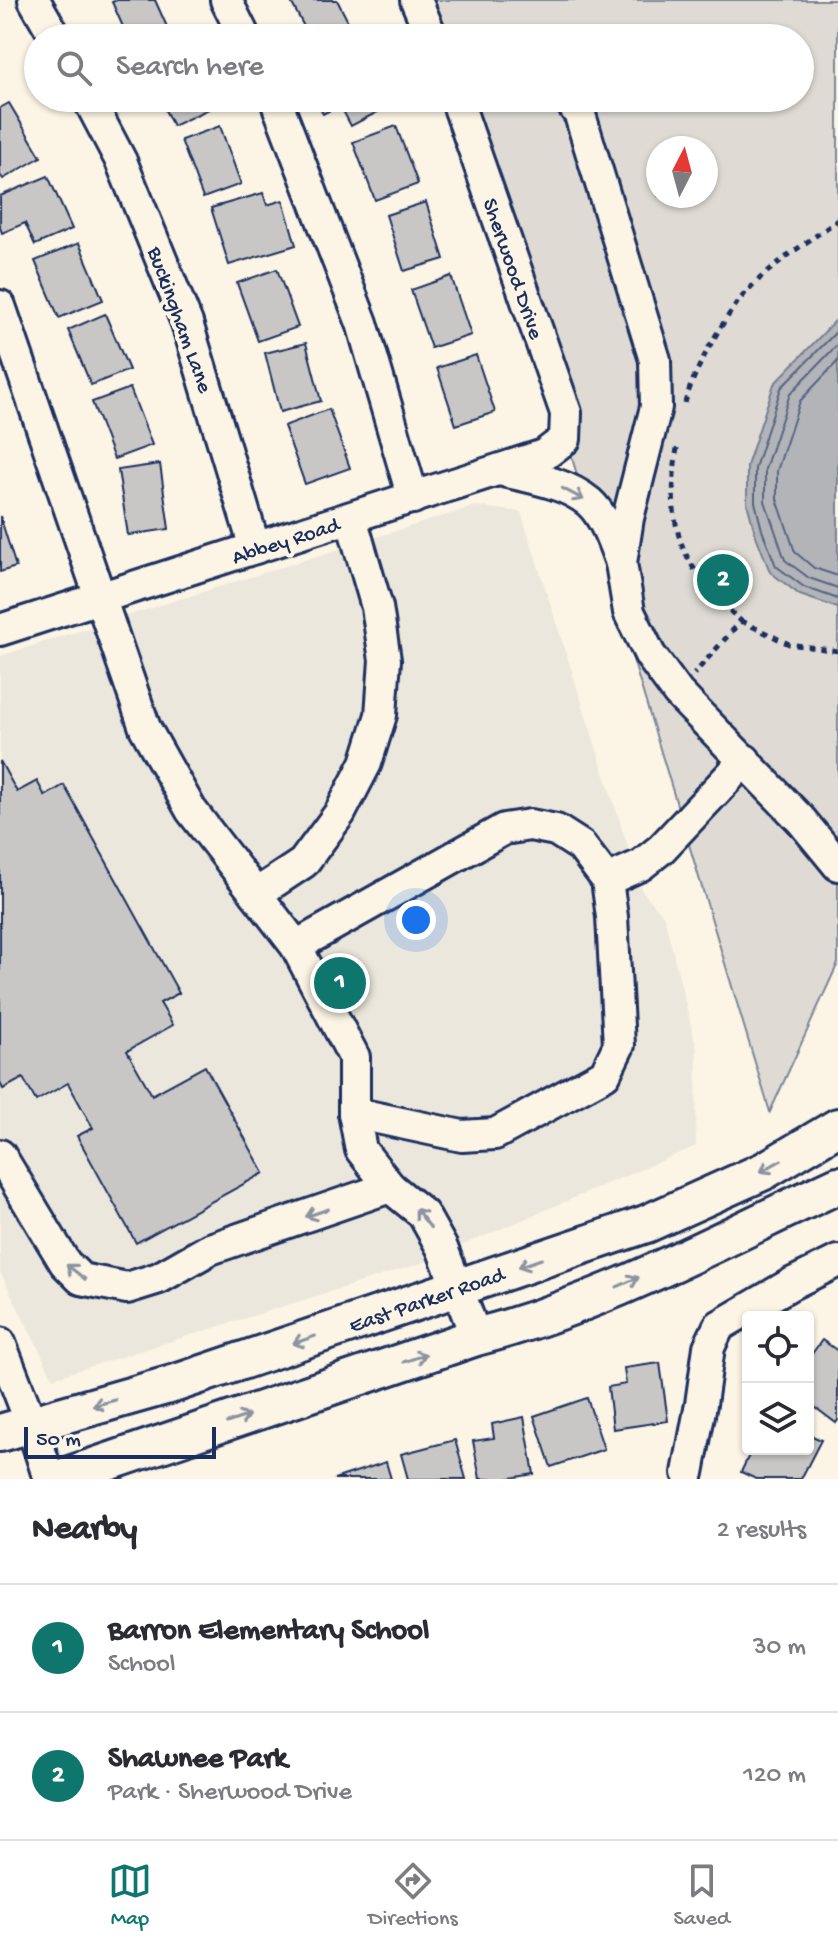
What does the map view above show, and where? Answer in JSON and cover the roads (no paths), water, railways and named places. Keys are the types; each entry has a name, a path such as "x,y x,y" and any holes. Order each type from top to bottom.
{"main road":[{"name":"East Parker Road","path":"16,1428 176,1383 646,1224 764,1171 838,1127"},
{"path":"58,1479 476,1337 528,1324 590,1299 838,1185"}],"street":[{"path":"34,0 48,24"},
{"path":"226,0 238,24"},
{"path":"416,0 426,24"},
{"name":"Buckingham Lane","path":"95,112 121,161 187,323 255,548"},
{"path":"280,112 362,323 413,498"},
{"name":"Sherwood Drive","path":"470,112 566,413 565,439"},
{"path":"578,112 655,360 656,407 628,518 621,563"},
{"path":"0,306 145,728 191,810 296,946 354,1057 354,1113 361,1150 390,1187 423,1214 442,1248 476,1337"},
{"name":"Abbey Road","path":"0,630 544,455 565,439"},
{"path":"499,470 557,485 589,502 609,532 621,563 629,612 650,655 678,693 745,760 838,865"},
{"path":"256,894 303,863 340,813 366,763 381,715 385,660 381,633 377,607 351,518"},
{"path":"607,880 641,865 661,849 745,760"},
{"path":"296,946 504,829 530,825 556,830 581,846 607,880 619,1045 605,1074 495,1134 462,1136 354,1113"},
{"path":"0,1155 65,1263 81,1279 127,1288 159,1278 210,1249 390,1187"},
{"path":"682,1477 709,1347 719,1326 838,1261"},
{"path":"0,1343 16,1428 49,1479"}],"water":[{"path":"838,318 838,608 800,595 770,572 747,503 747,466 774,384"}],"place":[{"name":"Shawnee Park","path":"723,580"},
{"name":"Barron Elementary School","path":"340,983"}]}
